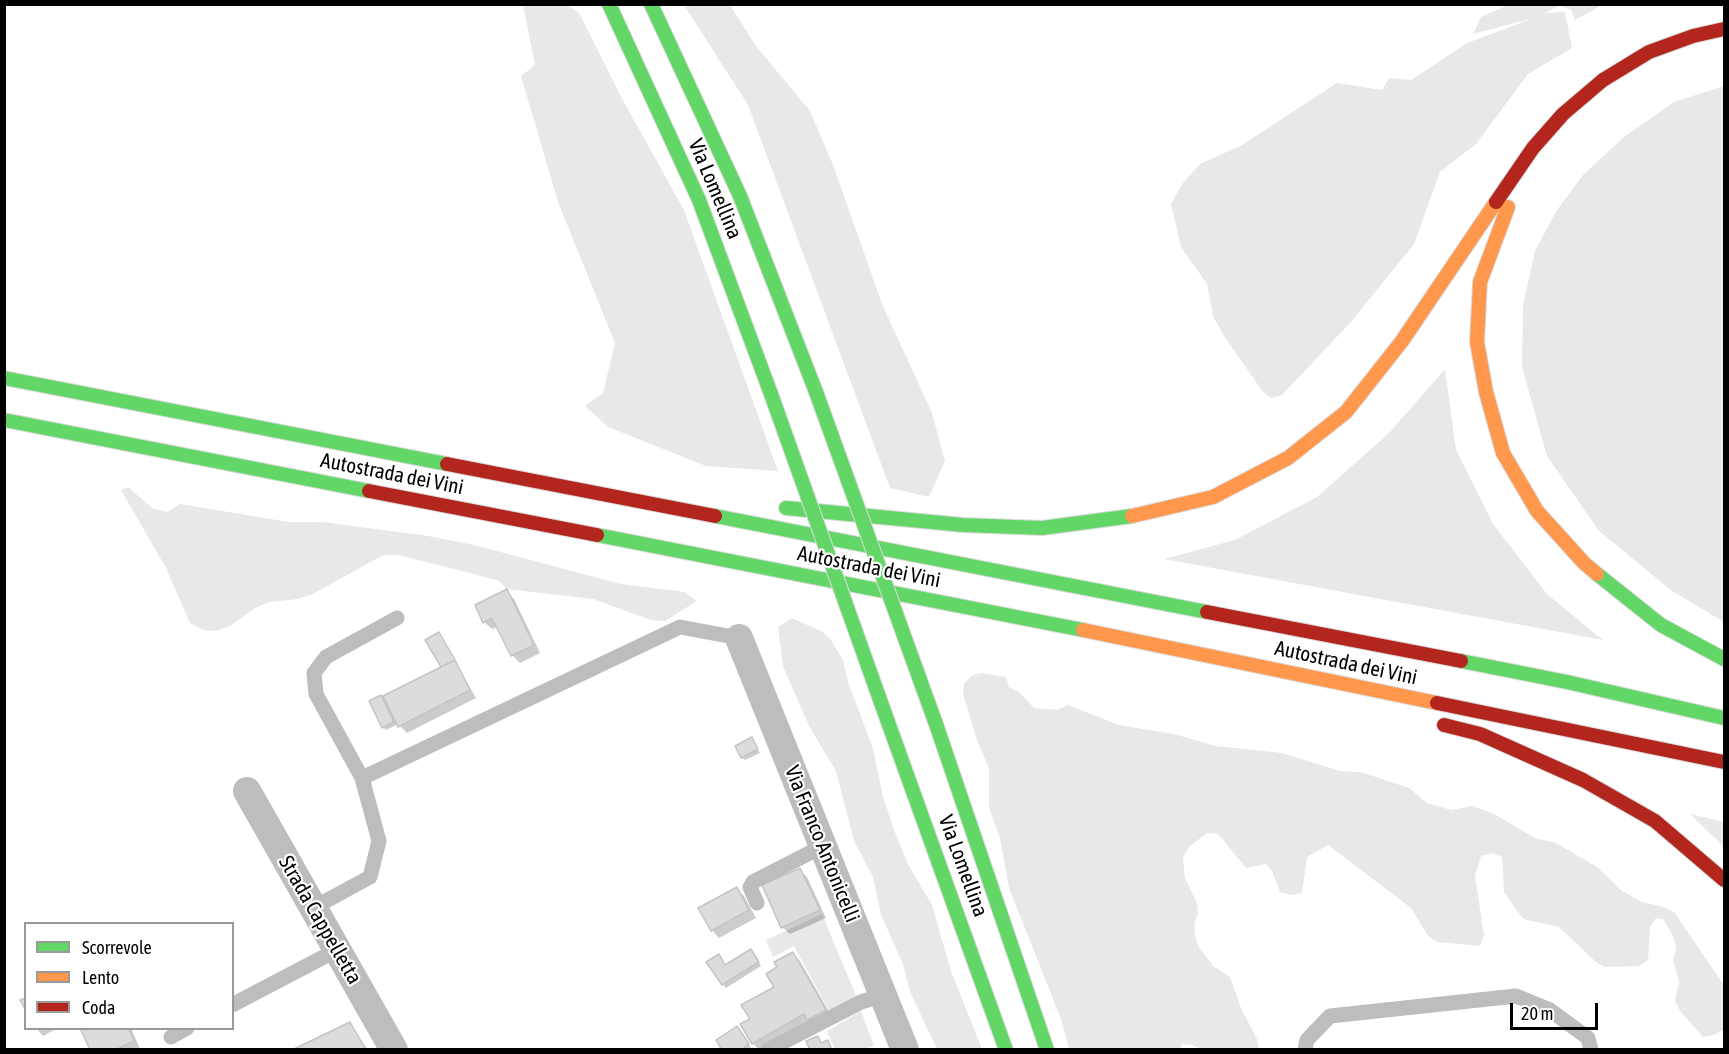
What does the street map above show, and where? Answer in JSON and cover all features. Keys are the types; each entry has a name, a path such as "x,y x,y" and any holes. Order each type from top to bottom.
{"main road":[{"name":"Via Lomellina","path":"609,4 699,200 771,394 1006,1050"},
{"name":"Via Lomellina","path":"651,4 740,196 816,392 937,728 1047,1050"},
{"path":"772,506 963,525 1042,528 1126,518 1214,497 1288,458 1346,412 1402,341 1533,148 1563,114 1603,80 1649,52 1693,36 1725,29"},
{"path":"1533,148 1500,224 1480,282 1477,342 1486,392 1503,453 1537,511 1584,563 1661,625 1725,659"},
{"name":"Autostrada dei Vini","path":"4,378 570,486 1567,682 1725,718"},
{"name":"Autostrada dei Vini","path":"4,420 1042,622 1725,762"},
{"path":"570,486 713,501"},
{"path":"1042,622 1126,653 1161,661"},
{"path":"1426,721 1480,734 1583,780 1655,821 1725,879"}],"street":[{"name":"Via Franco Antonicelli","path":"739,638 905,1050"},
{"name":"Strada Cappelletta","path":"247,791 394,1050"}],"lane":[{"path":"313,908 370,877 379,841 362,778 316,694 314,673 326,657 397,618"},
{"path":"362,778 680,627 739,638"},
{"path":"757,903 750,887 753,882 823,846"},
{"path":"234,1004 337,950"},
{"path":"768,1050 861,1002 883,995"},
{"path":"1305,1050 1307,1040 1330,1016 1516,996 1550,1010 1588,1038 1591,1050"},
{"path":"171,1037 185,1030"}],"shaded area":[{"path":"523,5 567,5 579,13 619,93 684,210 778,471 706,466 608,427 585,406 603,393 615,343 558,202 521,76 535,65"},
{"path":"684,5 730,5 756,46 810,111 833,165 882,304 932,413 945,461 929,497 890,488 748,105"},
{"path":"1508,5 1559,5 1546,13 1565,12 1572,48 1528,74 1476,144 1440,172 1414,244 1350,323 1282,395 1271,398 1263,392 1224,336 1213,316 1207,284 1181,247 1171,204 1182,184 1200,164 1242,145 1337,83 1382,90 1389,78 1411,80 1467,43 1534,18 1473,34 1481,17"},
{"path":"1559,5 1602,5 1575,20 1571,10"},
{"path":"1724,86 1724,622 1672,591 1599,531 1547,456 1522,367 1523,305 1535,251 1557,210 1583,175 1624,137 1674,102"},
{"path":"1445,369 1456,450 1493,524 1547,594 1603,640 1164,559 1235,540 1317,497 1390,432"},
{"path":"128,487 152,508 167,512 180,504 289,522 323,522 428,536 474,545 621,584 685,592 697,601 665,621 651,620 593,599 507,589 499,581 470,573 398,555 383,555 313,594 298,599 269,602 255,608 230,626 216,631 203,630 190,623 166,568 121,490"},
{"path":"792,618 823,632 831,640 843,660 848,682 873,749 883,797 894,830 908,864 932,905 951,971 982,1049 937,1049 910,992 903,964 881,915 873,877 854,841 836,771 809,726 783,666 778,627"},
{"path":"981,673 1006,677 1009,687 1019,692 1034,708 1057,710 1068,705 1119,725 1174,734 1216,746 1282,753 1340,771 1361,772 1409,788 1427,803 1451,810 1473,806 1494,814 1535,838 1556,843 1597,867 1622,891 1642,902 1674,912 1724,985 1724,1029 1714,1035 1703,1037 1680,1011 1675,1001 1679,981 1673,960 1676,950 1674,938 1663,919 1656,918 1650,927 1648,960 1639,966 1605,967 1596,962 1559,927 1523,919 1504,892 1502,857 1492,853 1481,856 1475,876 1484,935 1480,946 1438,942 1428,936 1411,908 1328,845 1307,857 1302,893 1291,895 1280,892 1272,871 1266,864 1246,868 1218,834 1207,833 1189,847 1183,857 1185,878 1197,903 1195,936 1199,947 1213,966 1230,977 1241,1008 1257,1039 1259,1049 1200,1049 1193,1045 1182,1044 1180,1050 1069,1049 1061,1019 1009,888 1000,838 989,808 989,768 977,740 963,694 964,684 971,676"},
{"path":"1690,814 1724,822 1724,847"},
{"path":"822,914 857,998 829,1011 794,946 773,957 766,940"},
{"path":"861,1011 874,1046 865,1049 835,1049 827,1031"}],"building":[{"path":"507,589 534,645 511,656 492,618 483,623 475,605"},
{"path":"439,632 455,660 441,667 425,640"},
{"path":"455,660 470,690 398,727 383,696"},
{"path":"381,695 394,722 382,728 369,701"},
{"path":"752,737 758,749 741,758 735,746"},
{"path":"800,868 820,910 781,928 762,885"},
{"path":"737,887 749,910 711,931 698,908"},
{"path":"751,949 759,962 722,985 706,962 719,954 725,965"},
{"path":"793,952 826,1010 807,1020 804,1014 752,1044 740,1024 750,1019 741,1005 774,987 766,974 777,967 774,962"},
{"path":"350,1022 366,1050 292,1050"},
{"path":"737,1026 749,1044 741,1050 722,1050 716,1040"},
{"path":"81,1030 129,1030 134,1041 115,1050 90,1050"},
{"path":"818,1036 821,1043 828,1040 832,1050 810,1050 806,1041"}],"traffic: fast":[{"path":"609,4 699,200 771,394"},
{"path":"651,4 740,196 816,392"},
{"path":"4,378 447,464"},
{"path":"816,392 937,727"},
{"path":"771,394 879,697"},
{"path":"4,420 369,491"},
{"path":"786,508 963,525 1042,528 1132,516"},
{"path":"715,516 1207,612"},
{"path":"597,535 1083,630"},
{"path":"1597,574 1661,625 1724,659"},
{"path":"1461,661 1567,682 1724,718"},
{"path":"879,697 1006,1050"},
{"path":"937,727 1047,1050"}],"traffic: slow":[{"path":"1132,516 1213,497 1288,458 1346,412 1402,341 1496,202"},
{"path":"1508,207 1480,282 1477,342 1486,392 1503,453 1537,511 1584,563 1597,574"},
{"path":"1083,630 1437,703"}],"traffic: jam":[{"path":"1496,202 1533,148 1563,114 1603,80 1649,52 1693,36 1724,29"},
{"path":"447,464 715,516"},
{"path":"369,491 597,535"},
{"path":"1207,612 1461,661"},
{"path":"1437,703 1724,762"},
{"path":"1444,725 1480,734 1583,780 1655,821 1724,880"}]}
